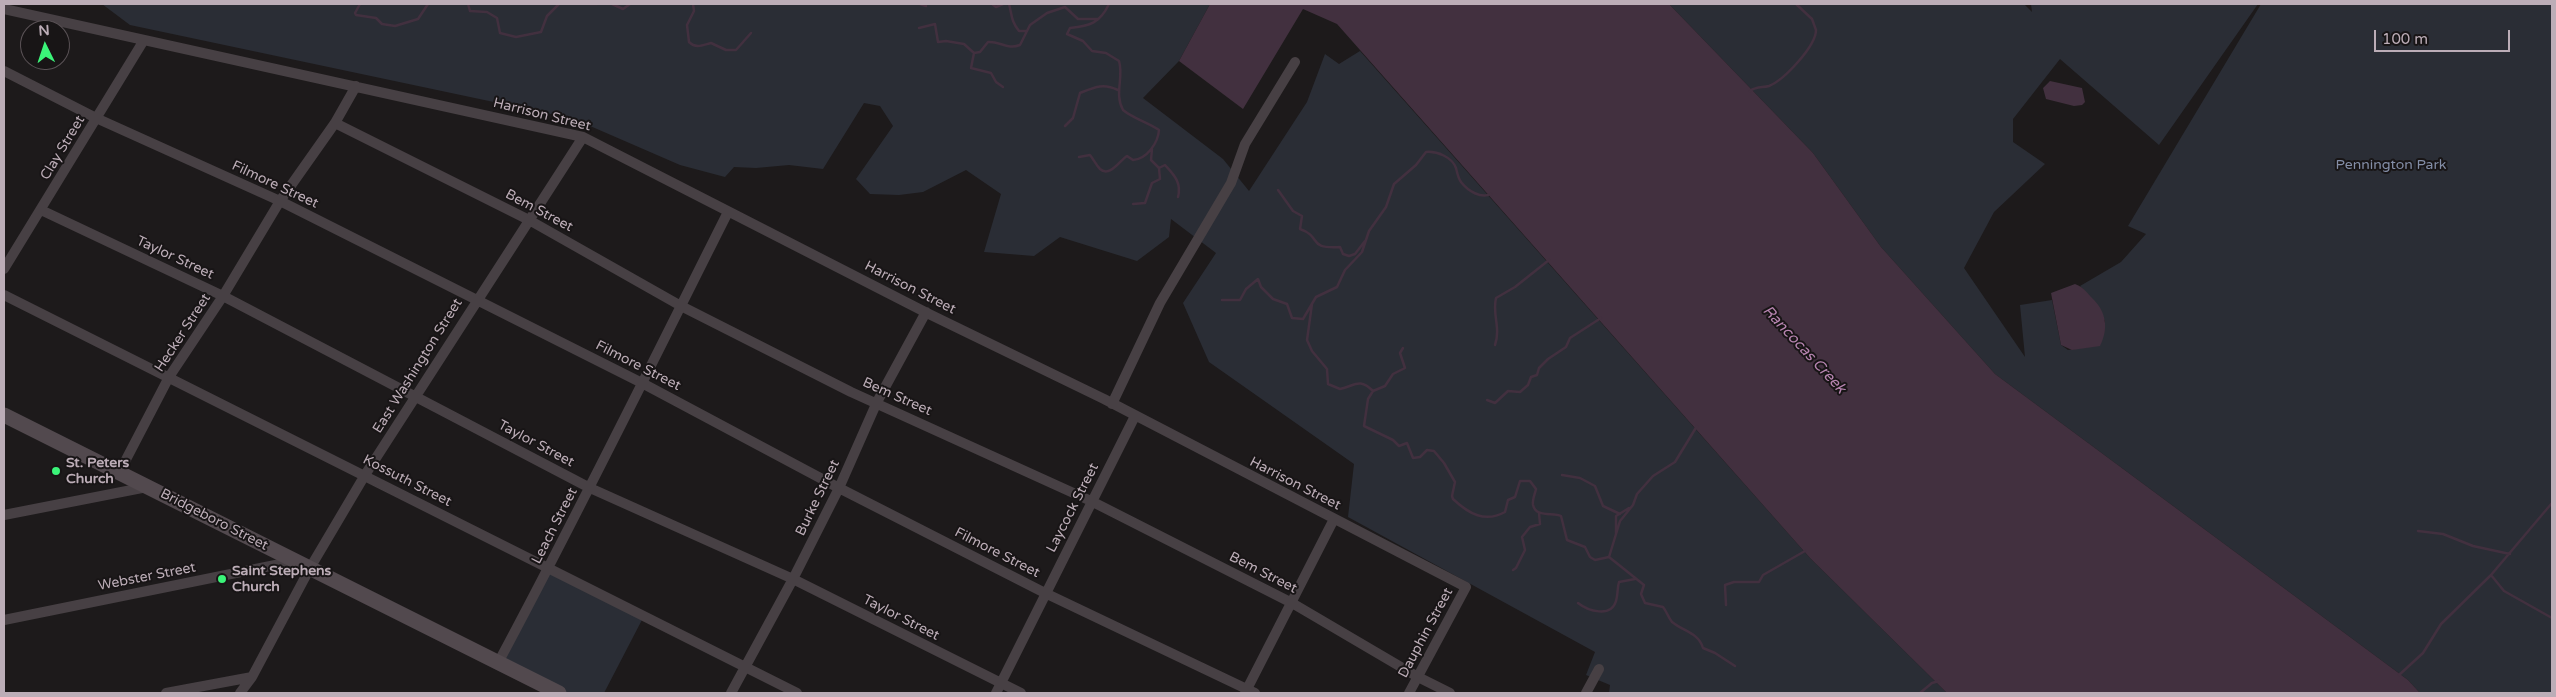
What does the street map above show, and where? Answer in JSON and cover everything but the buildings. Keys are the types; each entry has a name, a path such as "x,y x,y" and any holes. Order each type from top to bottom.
{"main road":[{"name":"Bridgeboro Street","path":"4,415 559,693"}],"street":[{"name":"Harrison Street","path":"4,9 582,137 926,312 1112,404 1466,587"},
{"name":"Clay Street","path":"4,269 144,40"},
{"path":"1112,404 1160,303 1231,183 1245,144 1295,62"},
{"name":"Filmore Street","path":"4,71 96,118 280,201 642,383 839,488 1045,593 1249,692"},
{"name":"Hecker Street","path":"119,473 169,377 223,296 280,201 335,123 356,86"},
{"name":"Bem Street","path":"335,123 529,220 681,306 851,392 877,402 1091,501 1292,603 1418,677 1450,693"},
{"name":"East Washington Street","path":"240,693 252,677 310,568 365,475 582,137"},
{"name":"Taylor Street","path":"41,210 223,296 416,395 590,488 793,579 1021,693"},
{"name":"Leach Street","path":"498,664 549,569 728,212"},
{"name":"Kossuth Street","path":"4,295 797,693"},
{"name":"Burke Street","path":"731,693 793,579 839,488 877,402 926,312"},
{"name":"Laycock Street","path":"996,693 1135,416"},
{"path":"4,515 149,487"},
{"path":"1249,692 1334,519"},
{"name":"Webster Street","path":"4,620 296,561"},
{"name":"Dauphin Street","path":"1409,693 1466,587"},
{"path":"1586,693 1599,669"},
{"path":"166,693 252,677"}],"green space":[{"path":"102,4 1210,4 1179,61 1143,98 1223,159 1249,191 1307,102 1325,54 1339,64 1360,51 1810,558 1947,693 1609,693 1610,685 1586,675 1595,652 1348,517 1354,464 1209,362 1183,303 1216,253 1171,219 1169,237 1137,261 1060,237 1034,256 984,252 1001,194 966,170 923,192 899,195 870,194 856,179 893,126 880,106 864,103 823,169 789,165 756,168 734,167 725,177 680,165 574,119 130,25"},
{"name":"Pennington Park","path":"1669,4 2024,4 2032,12 2031,4 2258,4 2159,145 2060,59 2013,119 2013,142 2045,164 1994,212 1964,268 2025,357 2020,305 2052,300 2061,345 2068,350 2100,345 2105,321 2093,300 2080,286 2121,262 2146,234 2128,226 2261,4 2552,4 2552,693 2420,693 2408,680 1995,374 1881,247 1813,153"},
{"path":"549,569 644,616 604,693 559,693 499,663"}],"water":[{"name":"Rancocas Creek","path":"1210,4 1669,4 1813,153 1881,247 1995,374 2408,680 2420,693 1947,693 1810,558 1337,24 1303,9 1243,109 1179,61"},
{"path":"2050,81 2082,88 2085,102 2082,105 2074,106 2046,99 2043,88"},
{"path":"2075,284 2087,292 2101,309 2105,321 2105,333 2100,346 2072,350 2061,345 2051,293"}],"waterway":[{"path":"360,4 355,13 356,15 376,18 382,24 395,26 418,19 428,4"},
{"path":"468,4 470,11 487,12 497,18 500,33 516,37 541,32 547,16 559,4"},
{"path":"590,4 597,4"},
{"path":"612,4 623,9 630,4"},
{"path":"693,4 694,11 687,25 689,42 692,44 700,46 711,43 726,50 736,50 751,33"},
{"path":"920,4 926,6"},
{"path":"992,4 996,7 1003,4"},
{"path":"1009,4 1014,24 1019,31 1027,31"},
{"path":"1079,157 1090,155 1100,169 1104,171 1111,170 1127,156 1133,160 1143,157 1154,145 1159,130 1123,110 1119,98 1119,61 1106,53 1092,51 1083,41 1067,34 1070,28 1089,25 1094,22 1102,15 1109,4"},
{"path":"1750,91 1769,86 1783,77 1811,45 1816,30 1812,19 1796,4"},
{"path":"974,53 980,52 988,42 1007,46 1020,45 1030,25 1047,13 1065,7 1078,19 1098,19"},
{"path":"919,28 935,24 938,42 946,41 964,44 974,53 971,68 991,73 996,82 1003,87"},
{"path":"1065,126 1073,118 1080,93 1099,87 1118,90"},
{"path":"1133,204 1145,203 1152,183 1160,179 1159,168 1151,160 1152,149"},
{"path":"1222,300 1240,300 1246,289 1258,279 1261,287 1273,299 1287,304 1292,318 1303,319 1316,297 1337,287 1345,270 1362,252 1369,231 1386,207 1394,184 1416,165 1426,152 1448,158 1454,164 1460,180 1471,191 1479,195 1491,194"},
{"path":"1159,168 1165,165 1174,175 1179,187 1178,197"},
{"path":"1278,190 1293,211 1302,216 1300,229 1311,235 1318,244 1340,247 1343,254 1349,256 1355,254 1365,241"},
{"path":"1495,345 1497,339 1496,298 1515,287 1549,260"},
{"path":"1312,304 1307,340 1312,351 1327,369 1328,384 1340,389 1360,383 1373,391"},
{"path":"1487,400 1495,403 1508,391 1520,392 1528,385 1531,377 1537,375 1539,368 1548,359 1566,347 1570,338 1601,318"},
{"path":"1403,348 1400,353 1405,368 1393,374 1385,386 1373,391 1368,399 1364,426 1393,440 1399,446 1407,443 1413,458 1420,457 1427,450 1434,451 1444,463 1455,482 1453,499 1471,513 1491,517 1505,512 1508,500 1515,497 1520,481 1530,481 1536,489 1533,501 1535,509 1541,513 1561,516 1567,540 1585,547 1590,557 1595,560 1609,557"},
{"path":"1609,557 1620,521 1633,505 1637,494 1653,476 1675,462 1697,426"},
{"path":"1562,475 1580,478 1595,486 1603,506 1620,514"},
{"path":"2399,675 2423,653 2441,624 2491,575 2552,503"},
{"path":"1616,533 1616,516 1629,508"},
{"path":"1513,570 1516,568 1525,550 1522,537 1530,527 1540,524 1539,513"},
{"path":"2418,531 2443,534 2473,546 2510,554"},
{"path":"1726,605 1725,585 1734,582 1759,582 1763,575 1805,551"},
{"path":"1609,557 1644,585 1641,594 1645,603 1663,607 1672,622 1698,639 1703,648 1715,653 1735,666"},
{"path":"2491,575 2504,591 2552,618"},
{"path":"1578,603 1593,610 1609,610 1616,601 1619,582 1635,579"},
{"path":"1920,693 1932,683 1939,681"}],"place":[{"name":"St. Peters Church","path":"56,471"},
{"name":"Saint Stephens Church","path":"222,579"}]}
